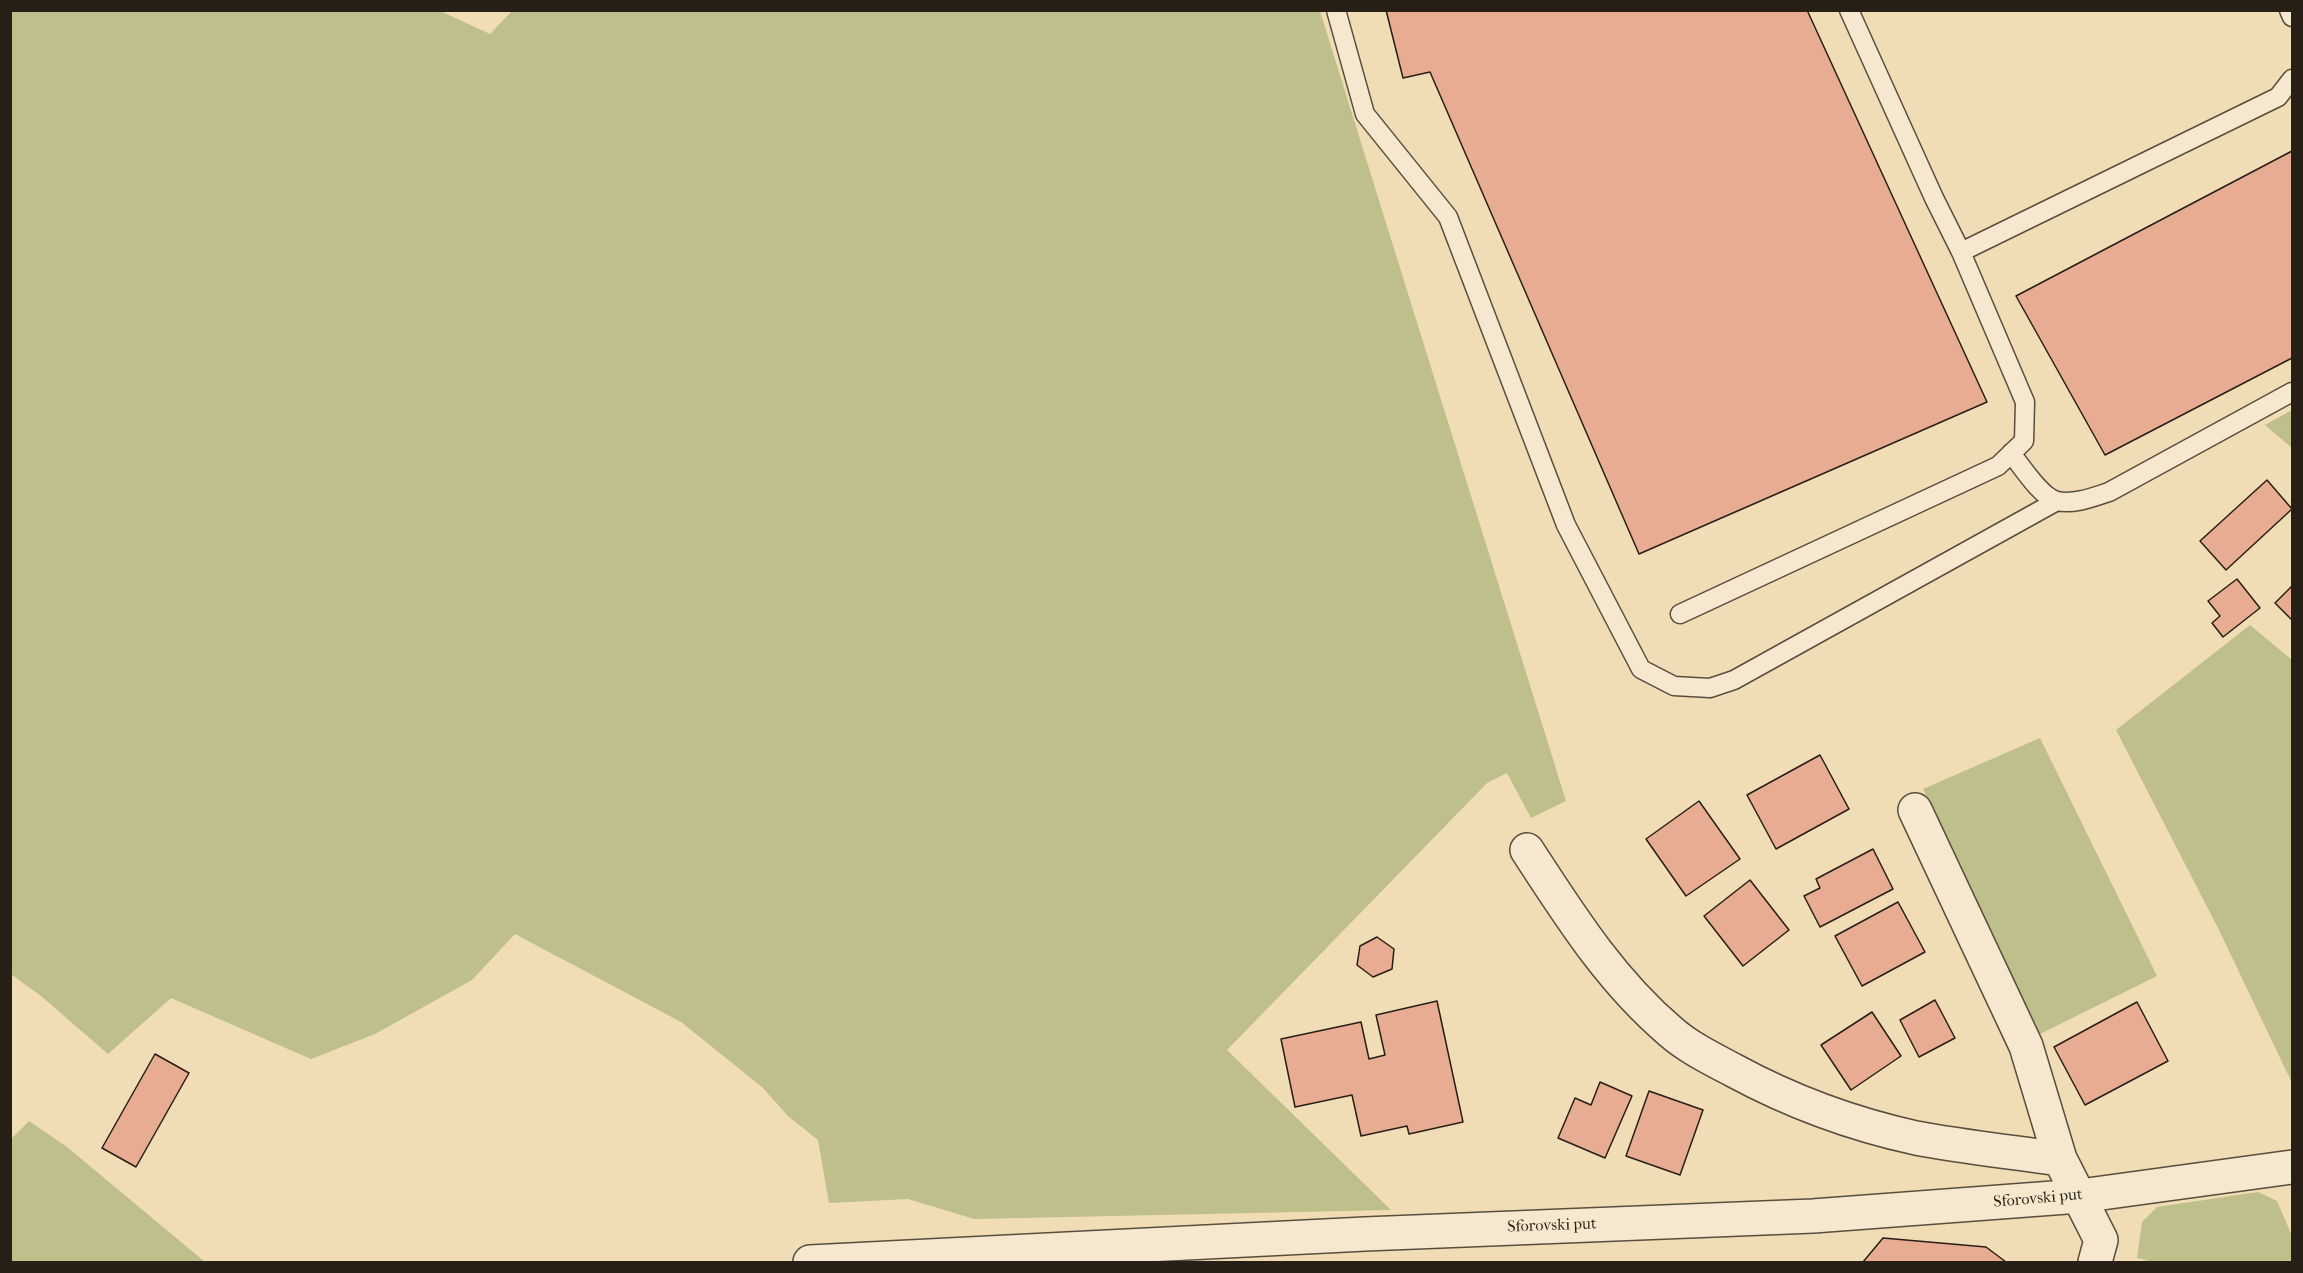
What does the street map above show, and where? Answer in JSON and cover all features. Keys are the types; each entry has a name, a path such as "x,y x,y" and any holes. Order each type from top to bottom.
{"street":[{"path":"1915,810 2026,1046 2060,1159 2101,1240 2095,1263"},
{"path":"1527,850 1579,932 1621,984 1672,1033 1714,1059 1760,1084 1821,1111 1916,1138 2060,1159"},
{"name":"Sforovski put","path":"810,1263 1365,1234 1814,1216 2080,1196 2292,1167"}],"lane":[{"path":"1336,10 1365,114 1448,217 1566,525 1641,669 1674,686 1710,688 1734,680 2057,501 2083,500 2109,492 2292,392"},
{"path":"1680,614 1998,466 2024,441 2025,402 1961,252 1934,198 1849,10"},
{"path":"2289,10 2292,17"},
{"path":"1961,252 2278,98 2292,79"},
{"path":"2012,453 2041,490 2057,501"}],"green space":[{"path":"438,10 490,34 513,10 1320,11 1566,801 1531,818 1507,773 1487,783 1227,1050 1391,1210 974,1219 908,1199 829,1203 818,1140 788,1116 762,1087 681,1022 515,934 472,980 375,1034 311,1059 171,998 108,1054 41,996 11,974 11,11"},
{"path":"2292,410 2292,448 2265,425"},
{"path":"2250,625 2292,660 2292,1083 2219,930 2116,730"},
{"path":"2040,738 2157,976 2038,1035 1923,789"},
{"path":"29,1121 67,1147 205,1262 11,1262 11,1139"},
{"path":"2258,1192 2277,1201 2292,1236 2292,1262 2153,1262 2137,1258 2142,1222 2157,1207"}],"building":[{"path":"1386,10 1807,10 1987,402 1639,554 1430,72 1403,78"},
{"path":"2292,151 2292,358 2105,455 2016,296"},
{"path":"2267,480 2292,509 2226,570 2200,541"},
{"path":"2237,579 2260,608 2223,637 2212,623 2220,616 2208,601"},
{"path":"2292,586 2292,620 2275,603"},
{"path":"1820,755 1849,809 1776,849 1747,795"},
{"path":"1699,801 1740,859 1686,896 1646,839"},
{"path":"1873,849 1893,889 1820,927 1804,896 1820,888 1816,879"},
{"path":"1750,880 1789,930 1743,966 1704,916"},
{"path":"1898,902 1925,952 1862,986 1835,936"},
{"path":"1377,937 1394,949 1392,969 1373,977 1357,965 1360,946"},
{"path":"1935,1000 1955,1038 1919,1057 1900,1020"},
{"path":"1437,1001 1463,1122 1409,1134 1407,1126 1361,1136 1352,1095 1295,1107 1281,1039 1361,1022 1369,1059 1385,1055 1376,1015"},
{"path":"2137,1002 2168,1061 2085,1105 2054,1047"},
{"path":"1872,1012 1901,1056 1851,1090 1821,1045"},
{"path":"155,1054 189,1073 136,1167 102,1148"},
{"path":"1600,1082 1632,1096 1605,1158 1558,1138 1575,1098 1591,1105"},
{"path":"1649,1091 1703,1110 1680,1175 1626,1156"},
{"path":"1883,1238 1986,1247 2006,1262 1863,1262"}]}
